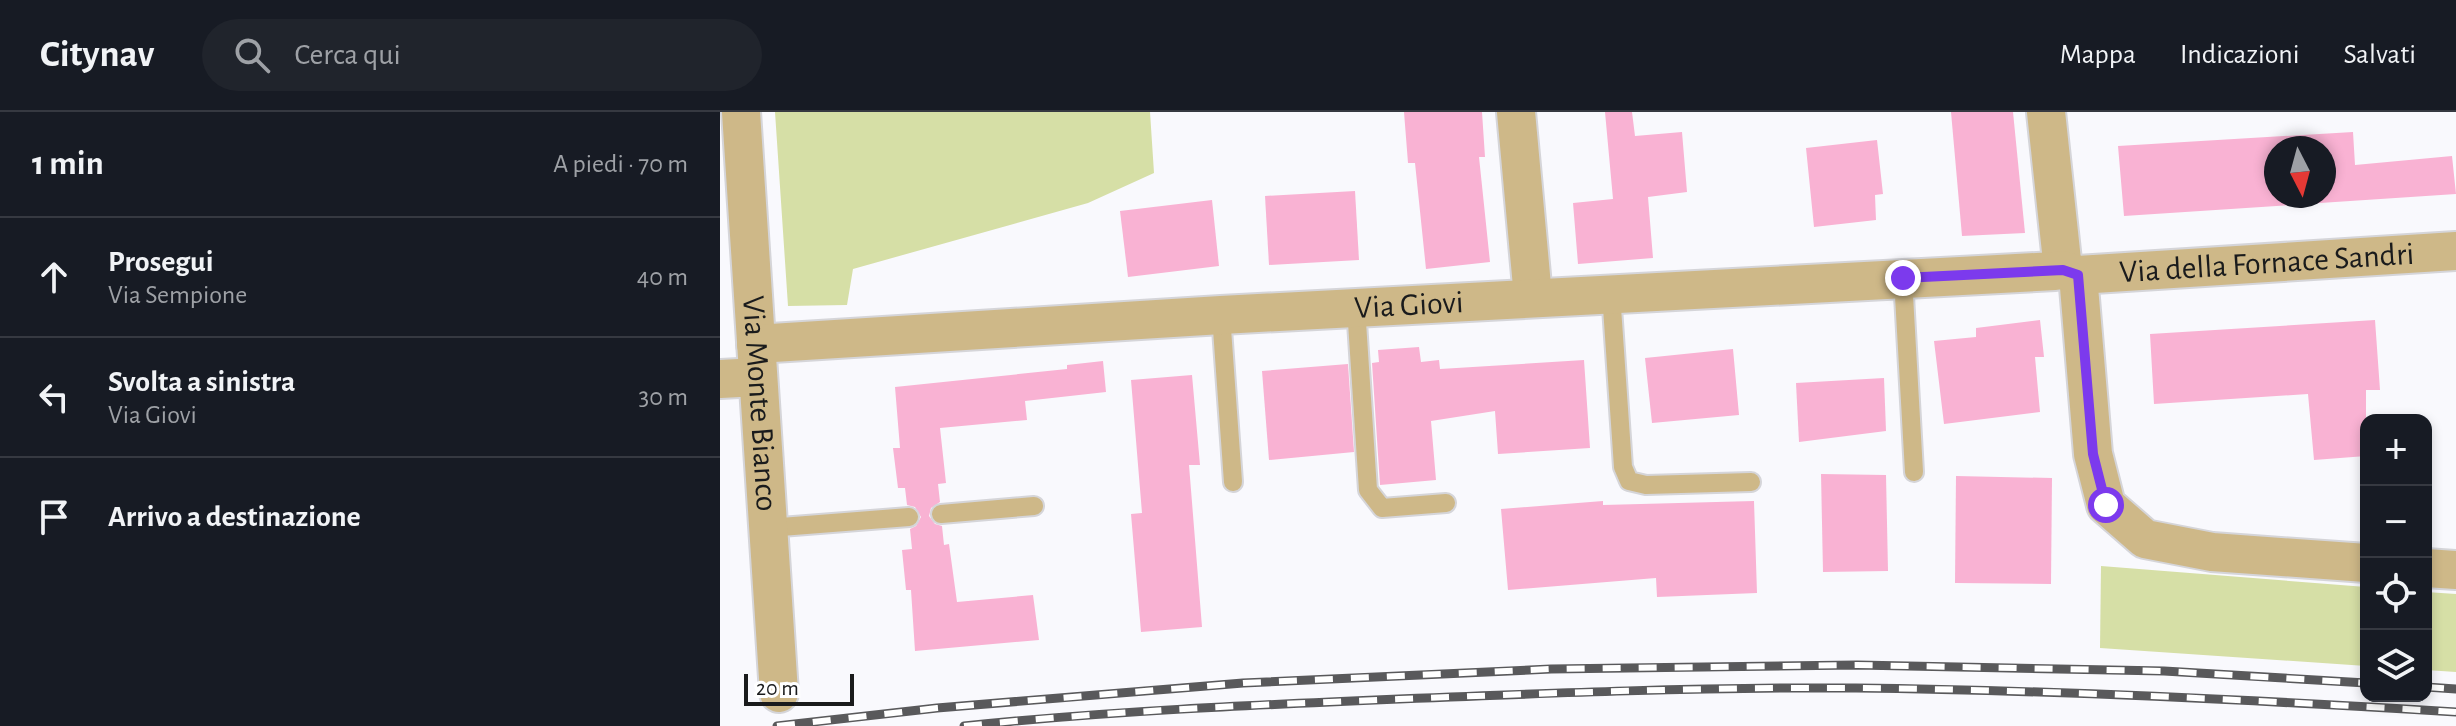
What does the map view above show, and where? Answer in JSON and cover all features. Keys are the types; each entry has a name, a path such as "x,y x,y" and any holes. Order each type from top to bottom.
{"street":[{"name":"Via Monte Bianco","path":"741,112 779,693"},
{"path":"1516,112 1533,297"},
{"path":"2046,112 2093,454 2106,505 2145,539 2212,552 2360,563"},
{"name":"Via della Fornace Sandri","path":"2070,273 2456,251"},
{"name":"Via Giovi","path":"720,379 757,361 1221,315 1903,278 2070,273"},
{"path":"2432,568 2456,570"}],"lane":[{"path":"1903,278 1914,472"},
{"path":"1611,293 1623,467 1629,481 1646,485 1751,482"},
{"path":"1356,307 1368,490 1382,508 1446,503"},
{"path":"1221,315 1233,482"},
{"path":"941,514 1034,506"},
{"path":"768,528 909,517"}],"green space":[{"path":"775,112 1150,112 1154,173 1088,203 853,269 847,305 788,306"},
{"path":"2101,566 2360,587 2360,666 2100,648"},
{"path":"2432,592 2456,594 2456,672 2432,670"}],"building":[{"path":"1404,112 1482,112 1485,157 1479,157 1490,262 1426,269 1415,163 1408,163"},
{"path":"1605,112 1632,112 1635,136 1682,132 1687,192 1648,197 1653,258 1578,264 1573,203 1613,199"},
{"path":"1951,112 2013,112 2025,233 1962,236"},
{"path":"2353,132 2355,165 2452,156 2456,194 2336,202 2336,136 2286,136"},
{"path":"2264,137 2264,207 2124,216 2118,146"},
{"path":"1877,140 1883,194 1875,195 1876,220 1814,227 1806,148"},
{"path":"1355,191 1359,260 1269,265 1265,196"},
{"path":"1212,200 1219,266 1128,277 1120,211"},
{"path":"2040,320 2044,357 2035,357 2040,412 1944,424 1934,341 1976,337 1976,328"},
{"path":"2375,320 2380,390 2366,390 2366,414 2360,414 2360,456 2314,460 2308,394 2154,404 2150,334"},
{"path":"1419,347 1421,362 1439,360 1440,369 1584,360 1590,448 1498,454 1495,411 1431,421 1436,480 1380,485 1372,363 1379,362 1378,350"},
{"path":"1733,349 1739,415 1652,423 1645,358"},
{"path":"1103,361 1106,392 1025,401 1027,420 940,428 946,483 938,484 940,502 931,508 929,516 935,524 942,526 944,545 949,544 957,602 1033,595 1039,640 915,651 911,590 906,590 902,550 912,549 910,529 921,517 915,507 907,505 905,488 898,488 893,448 900,448 895,387 1067,369 1067,365"},
{"path":"1348,364 1354,452 1269,460 1262,371"},
{"path":"1192,375 1200,465 1189,465 1202,627 1141,632 1131,514 1142,513 1131,380"},
{"path":"1884,378 1886,431 1799,442 1796,383"},
{"path":"1821,474 1886,475 1888,571 1823,572"},
{"path":"1956,476 2052,478 2051,584 1955,583"},
{"path":"1603,501 1603,505 1754,501 1757,593 1657,597 1656,578 1508,590 1501,509"}],"railway":[{"path":"777,726 937,708 1243,683 1551,669 1857,665 2164,671 2360,683"},
{"path":"2432,687 2456,689"},
{"path":"964,726 1236,706 1742,688 2081,693 2456,712"}],"route":[{"path":"1903,278 2063,270 2078,275 2093,454 2106,505"}]}
